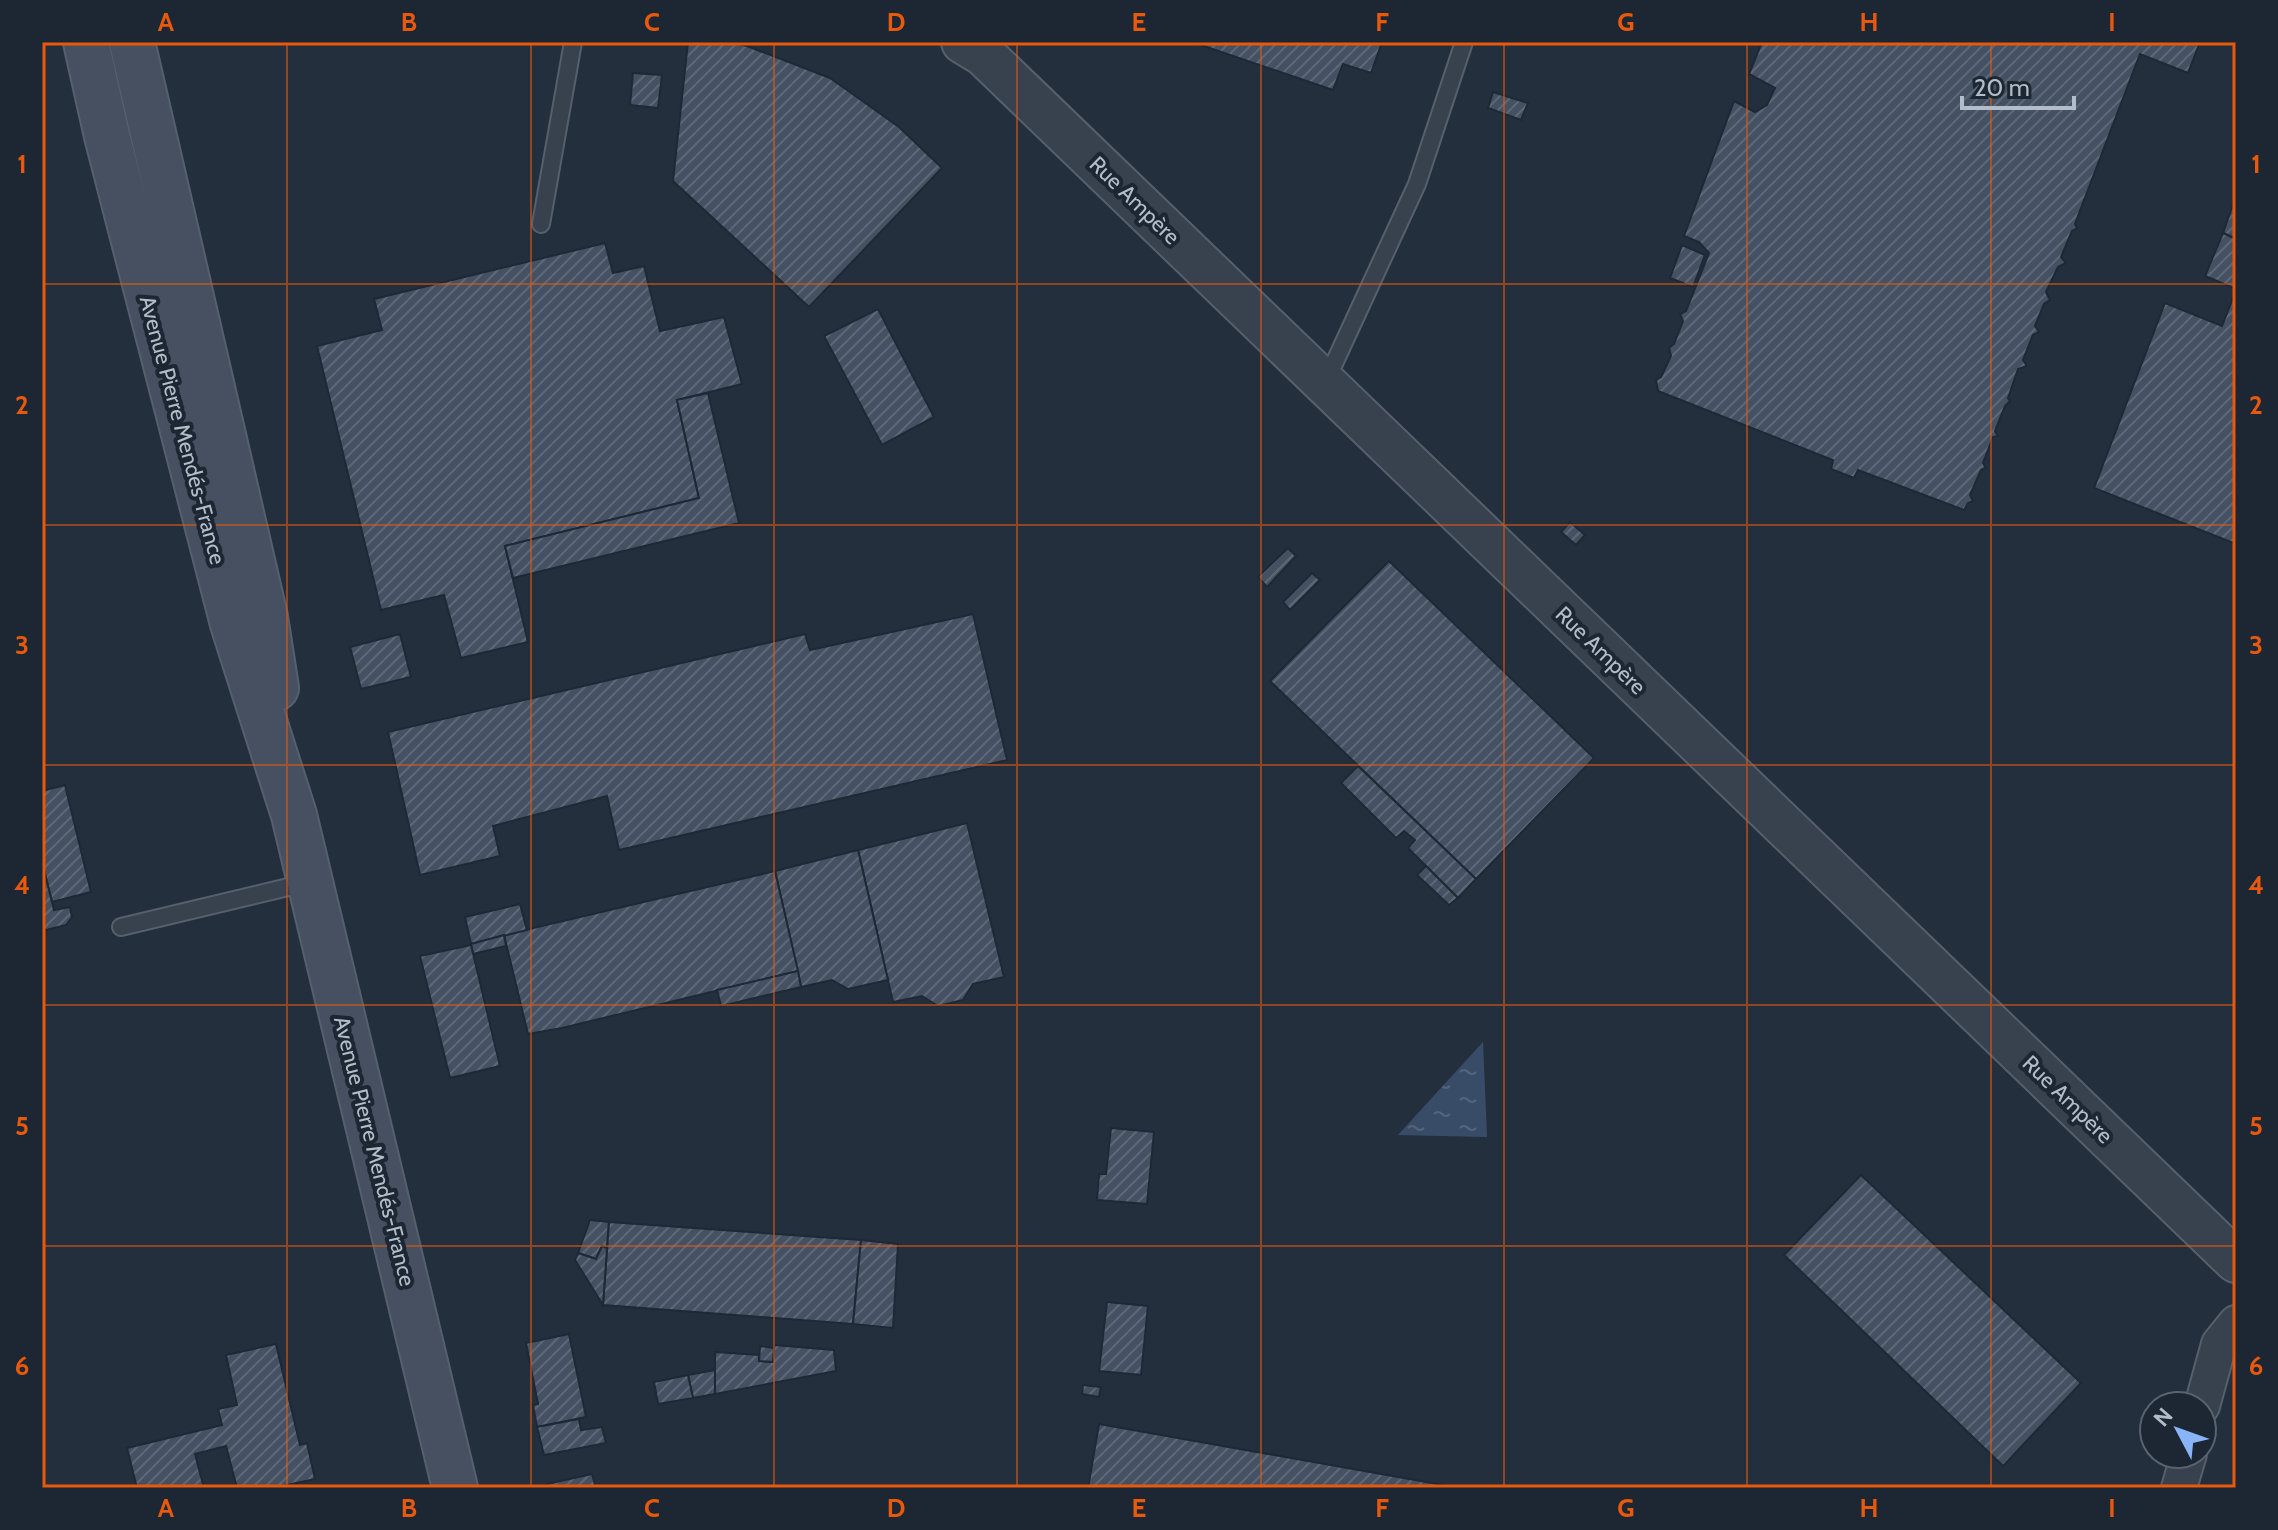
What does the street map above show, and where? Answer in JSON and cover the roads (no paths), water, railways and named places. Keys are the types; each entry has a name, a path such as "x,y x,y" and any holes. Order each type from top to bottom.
{"main road":[{"name":"Avenue Pierre Mendés-France","path":"93,49 107,136 233,624 294,815 311,882 455,1488"},
{"name":"Avenue Pierre Mendés-France","path":"135,58 265,617 294,815"}],"street":[{"name":"Rue Ampère","path":"978,46 2236,1261"},
{"path":"2206,1390 2219,1344 2236,1323"}],"lane":[{"path":"541,224 573,42"},
{"path":"1325,383 1417,184 1464,42"},
{"path":"121,927 311,882"}],"water":[{"path":"1483,1042 1487,1137 1398,1135"}]}
